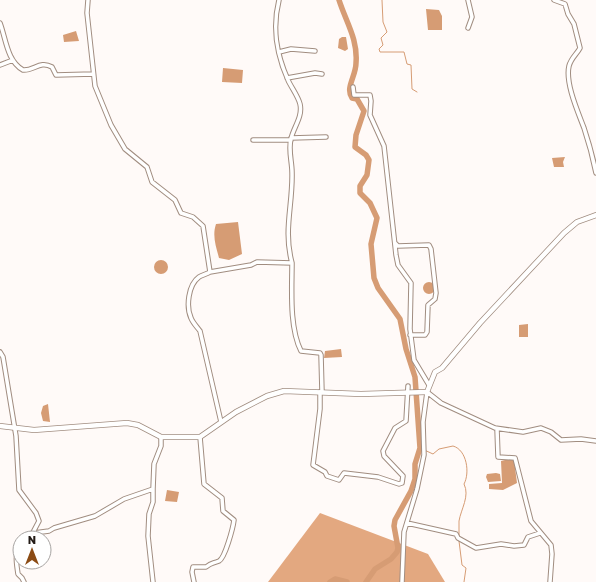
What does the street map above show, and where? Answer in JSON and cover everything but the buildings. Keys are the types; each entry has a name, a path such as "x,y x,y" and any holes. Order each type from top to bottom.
{"street":[{"path":"88,0 87,13 90,29 95,86 111,125 125,149 147,167 152,182 175,200 181,213 193,217 203,226 210,272"},
{"path":"279,0 274,20 274,30 287,78 300,105 299,120 291,139 292,196 288,218 288,245 292,263 292,296 296,337 301,351 320,353 321,355 320,409 313,464 325,472 327,476 339,480 344,473 378,477 398,484 404,479 403,476 384,456 383,450 395,428 406,421 410,392 408,386"},
{"path":"468,0 472,17 468,28"},
{"path":"554,0 565,4 578,36 580,48 572,58 569,67 569,75 577,111 584,128 596,173"},
{"path":"0,23 8,50 17,67 23,70 38,65 46,65 52,67 56,75 93,74"},
{"path":"279,52 291,50 315,50"},
{"path":"0,65 13,60"},
{"path":"287,78 315,73 322,74"},
{"path":"353,87 354,95 370,95 372,101 370,115 384,146 398,265 411,283 409,312 410,335 414,360 429,385"},
{"path":"253,140 326,137"},
{"path":"402,582 404,532 417,489 424,455 423,422 427,392 435,372 442,368 554,243 577,222 596,216"},
{"path":"395,243 398,246 429,245 431,249 436,293 435,299 428,305 427,332 425,335 410,335"},
{"path":"221,422 200,331 191,319 188,310 189,299 195,281 199,277 210,272 251,265 257,262 292,263"},
{"path":"0,352 4,361 14,428 20,490 36,513 39,521 35,530"},
{"path":"0,426 34,430 127,423 138,425 161,437 200,438 221,422 267,396 284,391 361,394 427,392 441,403 497,429 523,432 541,428 551,432 561,440 581,439 596,441"},
{"path":"497,429 498,457 515,458 531,521 540,533 548,539 552,554 550,582"},
{"path":"153,582 148,536 149,514 153,502 154,464 161,446 161,437"},
{"path":"194,582 192,572 193,566 206,567 209,563 220,561 225,555 234,520 223,511 222,498 204,484 200,438"},
{"path":"52,530 95,516 124,499 153,489"},
{"path":"407,524 456,534 458,538 470,547 481,549 501,544 514,546 524,544 528,537 540,533"},
{"path":"18,570 18,574 24,582"}],"shaded area":[{"path":"426,9 439,10 442,16 442,30 428,30"},
{"path":"76,31 79,41 64,42 63,35"},
{"path":"346,37 348,49 345,51 338,48 339,39"},
{"path":"223,68 243,70 242,83 222,82"},
{"path":"565,157 563,162 564,167 554,167 552,158"},
{"path":"238,222 242,254 229,260 219,258 214,237 216,224"},
{"path":"161,260 166,262 168,267 166,272 161,274 156,272 154,267 156,262"},
{"path":"427,282 431,282 435,288 431,294 427,294 423,290 423,286"},
{"path":"528,324 528,337 519,337 519,325"},
{"path":"341,349 342,357 324,358 325,351"},
{"path":"48,404 50,422 43,421 41,413 43,406"},
{"path":"509,459 514,460 517,483 503,490 489,489 489,484 502,483 501,461"},
{"path":"487,474 500,474 501,481 488,482 486,477"},
{"path":"167,490 179,492 177,502 165,501"},
{"path":"320,513 428,554 445,582 268,582"}],"waterway":[{"path":"339,0 351,31 356,54 356,68 350,86 350,94 352,98 357,99 364,111 356,135 355,147 366,155 369,160 367,175 360,186 360,193 370,203 377,218 371,244 374,278 378,288 400,319 406,349 415,377 420,448 415,464 415,479 411,491 395,520 394,526 398,548 397,552 391,559 375,569 366,582"},
{"path":"382,0 383,22 387,32 381,38 383,45 379,49 380,52 404,52 407,64 411,65 412,89 417,92"},
{"path":"420,448 433,454 439,449 453,446 458,448 464,457 467,468 464,484 466,489 466,498 459,521 459,537"},
{"path":"459,541 462,565 466,568 464,582"},
{"path":"330,582 335,579 347,582"}]}
